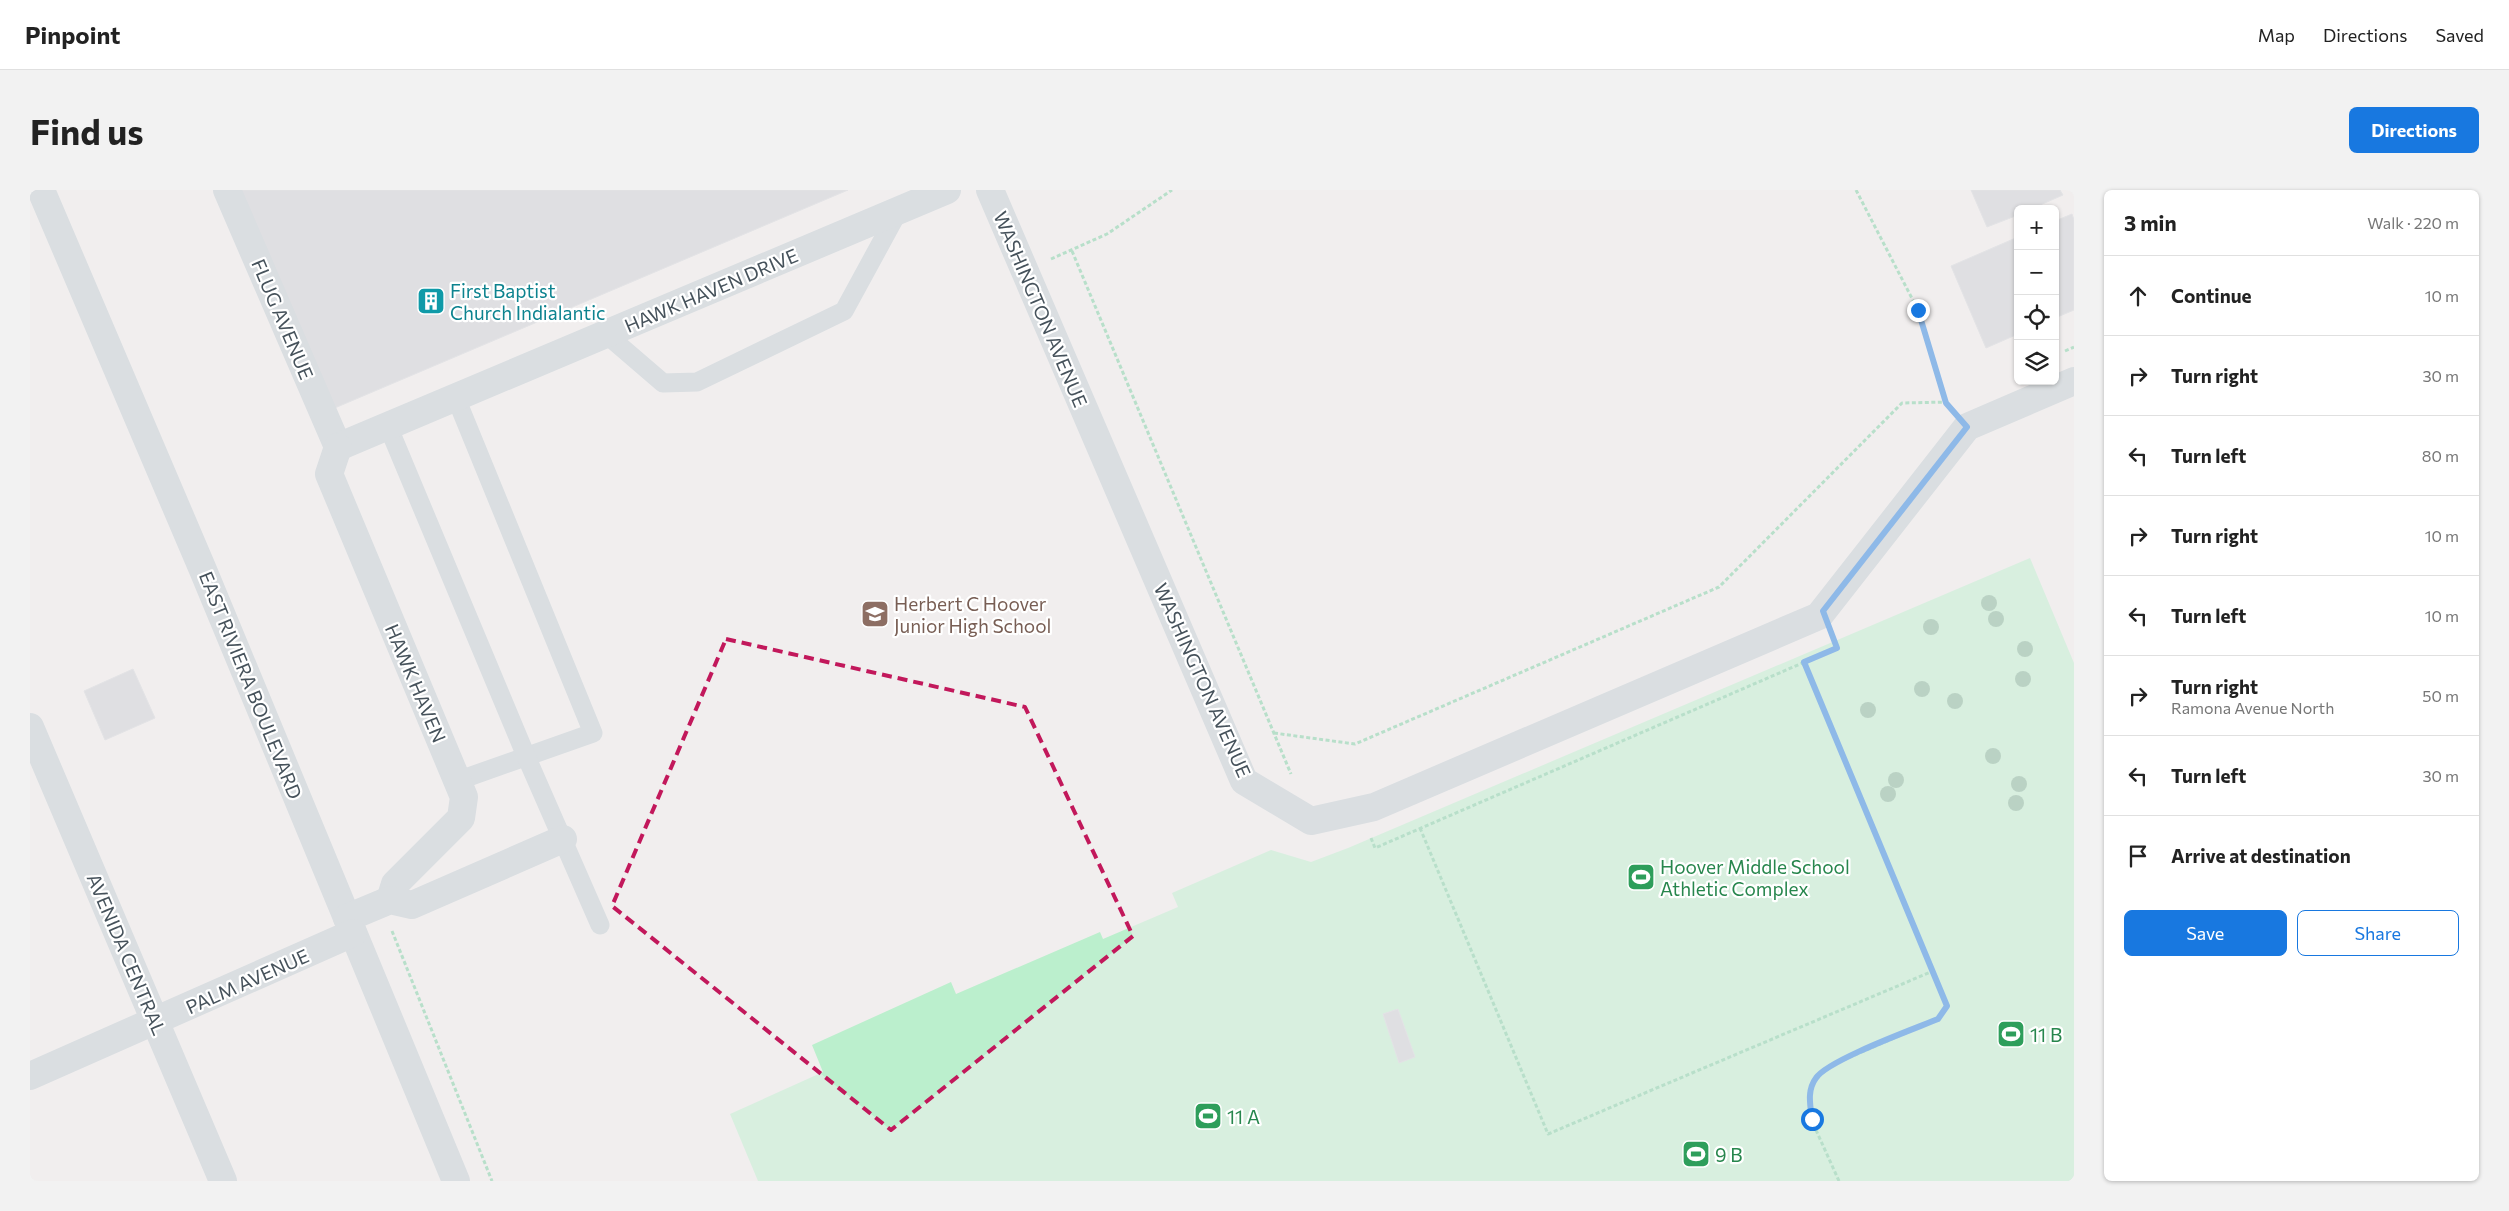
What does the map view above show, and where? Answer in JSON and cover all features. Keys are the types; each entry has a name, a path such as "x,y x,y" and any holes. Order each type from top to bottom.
{"street":[{"name":"EAST RIVIERA BOULEVARD","path":"41,190 203,570 456,1181"},
{"name":"FLUG AVENUE","path":"227,190 338,447"},
{"name":"HAWK HAVEN DRIVE","path":"338,447 947,190"},
{"name":"WASHINGTON AVENUE","path":"990,190 1244,781 1311,821 1374,808 1819,616 1823,611"},
{"path":"1823,611 1967,427 2074,381"},
{"name":"HAWK HAVEN","path":"338,447 329,474 464,797 461,818 395,884 390,900"},
{"name":"AVENIDA CENTRAL","path":"30,727 157,1021 223,1181"},
{"path":"350,925 390,900 412,905 563,839"},
{"name":"PALM AVENUE","path":"30,1076 157,1021 350,925"}],"lane":[{"path":"606,334 662,383 697,382 844,311 899,210"},
{"path":"456,398 594,733 457,781"},
{"path":"388,426 526,756 600,925"}],"path":[{"path":"1050,260 1107,234 1172,190"},
{"path":"1856,190 1918,310 1946,403 1967,427"},
{"path":"1072,251 1292,777"},
{"path":"1274,733 1355,744 1719,587 1902,403 1946,403 1955,399"},
{"path":"1360,810 1375,848 1837,648 1823,611"},
{"path":"1804,662 1947,1006 1938,1019 1834,1064 1817,1077 1809,1093 1812,1119 1839,1181"},
{"path":"1420,828 1548,1134 1933,972"},
{"path":"391,930 492,1181"}],"highlighted area":[{"path":"726,639 1025,707 1133,936 891,1130 612,906"}],"green space":[{"name":"Hoover Middle School Athletic Complex","path":"2030,558 2074,663 2074,1181 758,1181 730,1114 823,1072 812,1045 951,982 956,994 1100,932 1103,939 1178,907 1172,893 1271,850 1311,862 1348,848"}],"building":[{"name":"First Baptist Church Indialantic","path":"228,190 848,190 323,413"},
{"path":"1971,190 2060,190 2063,195 2040,205 2014,205 2014,217 1987,227"},
{"path":"2072,214 2074,220 2074,310 2059,316 2059,250 2059,219"},
{"path":"2014,239 2014,336 1986,348 1951,266"},
{"path":"133,669 155,718 105,740 84,691"},
{"path":"1398,1009 1415,1057 1399,1063 1383,1014"}],"place":[{"name":"First Baptist Church Indialantic","path":"431,301"},
{"name":"Herbert C Hoover Junior High School","path":"875,614"},
{"name":"Hoover Middle School Athletic Complex","path":"1641,877"},
{"name":"11 B","path":"2011,1034"},
{"name":"11 A","path":"1208,1116"},
{"name":"9 B","path":"1696,1154"}],"route":[{"path":"1812,1119 1809,1093 1817,1077 1834,1064 1938,1019 1947,1006 1804,662 1837,648 1823,611 1967,427 1946,403 1918,310"}]}
